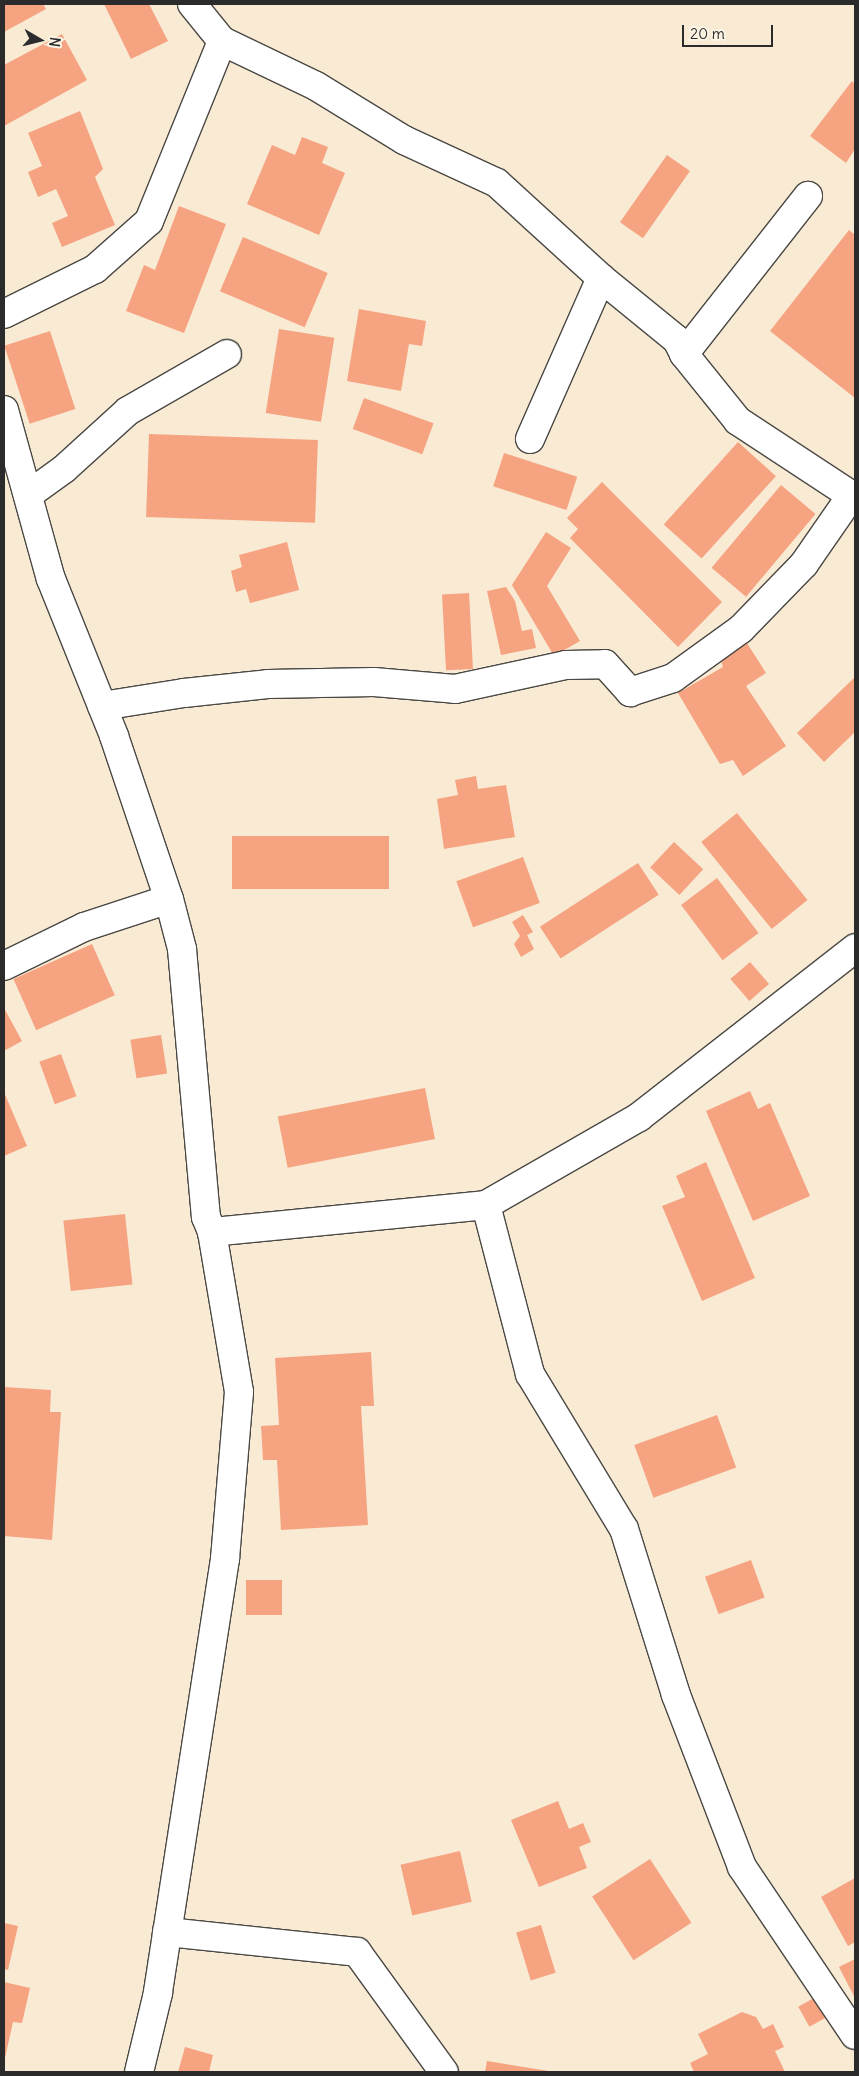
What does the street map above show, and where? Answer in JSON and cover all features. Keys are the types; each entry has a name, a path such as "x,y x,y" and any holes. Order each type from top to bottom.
{"street":[{"path":"102,706 184,693 268,684 374,682 454,689 557,667 595,664 605,664 630,692 673,678 740,629 804,564 853,497 738,421 684,354 677,340 601,278 497,183 404,140 316,86 222,41 192,4"},
{"path":"4,314 95,269 149,221 222,41"},
{"path":"684,354 808,196"},
{"path":"530,439 601,278"},
{"path":"28,495 64,469 128,411 227,354"},
{"path":"4,410 51,579 102,706 168,899 182,949 206,1217 212,1232 239,1392 225,1559 158,1993 139,2072"},
{"path":"4,966 84,927 168,899"},
{"path":"212,1232 486,1205 639,1117 855,948"},
{"path":"486,1205 530,1374 624,1529 676,1695 742,1867 855,2035"},
{"path":"167,1932 358,1952 444,2072"}],"building":[{"path":"4,4 43,4 46,9 4,32"},
{"path":"104,4 149,4 168,41 131,59"},
{"path":"62,34 87,80 4,126 4,65"},
{"path":"852,81 855,84 855,149 846,163 810,136"},
{"path":"80,111 103,169 95,177 115,225 62,247 52,223 68,216 56,189 38,197 28,172 42,166 28,133"},
{"path":"302,137 328,147 322,163 345,173 319,235 247,204 272,145 295,155"},
{"path":"667,155 690,171 643,238 620,222"},
{"path":"179,206 226,224 184,333 126,311 144,265 155,270"},
{"path":"849,230 855,235 855,398 770,331"},
{"path":"243,237 328,273 305,327 220,291"},
{"path":"359,309 426,321 422,346 409,344 401,391 347,381"},
{"path":"279,329 334,338 321,422 266,413"},
{"path":"50,331 75,409 30,424 4,346"},
{"path":"364,398 434,423 422,454 353,429"},
{"path":"149,434 318,440 315,523 146,517"},
{"path":"738,442 776,476 702,559 664,524"},
{"path":"504,453 577,477 566,510 493,486"},
{"path":"602,482 722,602 678,647 570,538 578,529 567,518"},
{"path":"781,485 815,514 746,597 712,568"},
{"path":"546,532 571,548 547,586 580,641 554,656 512,585"},
{"path":"287,542 299,590 250,603 246,589 236,592 231,571 242,567 239,555"},
{"path":"506,587 515,601 522,631 532,629 536,648 501,655 487,591"},
{"path":"469,593 473,669 446,670 442,594"},
{"path":"745,640 766,673 746,686 786,746 743,776 733,760 720,764 678,693 723,667 720,657"},
{"path":"855,677 855,732 824,762 797,733"},
{"path":"476,776 478,789 506,785 515,837 444,849 437,799 458,795 455,780"},
{"path":"737,813 807,900 772,929 701,842"},
{"path":"232,836 389,836 389,889 232,889"},
{"path":"674,842 703,869 679,895 650,868"},
{"path":"523,857 540,903 473,927 456,881"},
{"path":"638,863 659,895 561,959 540,927"},
{"path":"717,878 759,933 723,960 681,905"},
{"path":"523,915 533,932 527,935 534,949 521,957 514,944 520,936 512,922"},
{"path":"92,944 115,995 36,1030 13,979"},
{"path":"750,962 769,984 749,1001 730,979"},
{"path":"4,1008 22,1041 4,1051"},
{"path":"161,1035 167,1074 136,1078 130,1040"},
{"path":"61,1054 76,1096 55,1104 39,1062"},
{"path":"425,1088 435,1139 288,1168 278,1117"},
{"path":"750,1091 758,1109 770,1103 810,1196 753,1221 706,1111"},
{"path":"4,1092 27,1146 4,1156"},
{"path":"706,1162 755,1278 702,1301 662,1206 685,1197 676,1176"},
{"path":"125,1214 132,1285 71,1291 63,1220"},
{"path":"371,1352 374,1406 361,1406 368,1525 281,1530 277,1460 263,1460 261,1426 279,1425 275,1358"},
{"path":"4,1387 51,1390 50,1412 61,1412 52,1540 4,1536"},
{"path":"717,1415 736,1468 653,1498 634,1445"},
{"path":"751,1560 765,1598 719,1614 705,1577"},
{"path":"246,1580 282,1580 282,1615 246,1615"},
{"path":"558,1801 569,1829 583,1823 591,1842 579,1847 587,1868 539,1887 511,1820"},
{"path":"460,1851 472,1902 412,1915 401,1865"},
{"path":"650,1859 691,1923 634,1960 592,1897"},
{"path":"855,1878 855,1942 848,1946 821,1897"},
{"path":"4,1923 18,1926 8,1970 4,1969"},
{"path":"541,1925 556,1973 531,1980 516,1933"},
{"path":"855,1959 855,1998 839,1967"},
{"path":"4,1982 30,1988 22,2023 13,2022 5,2058"},
{"path":"814,1998 825,2018 809,2027 798,2007"},
{"path":"742,2012 756,2017 763,2029 773,2024 784,2047 775,2051 785,2072 694,2072 690,2063 708,2054 698,2034"},
{"path":"185,2047 213,2055 209,2072 178,2072"},
{"path":"487,2061 549,2071 549,2072 485,2072"}]}
